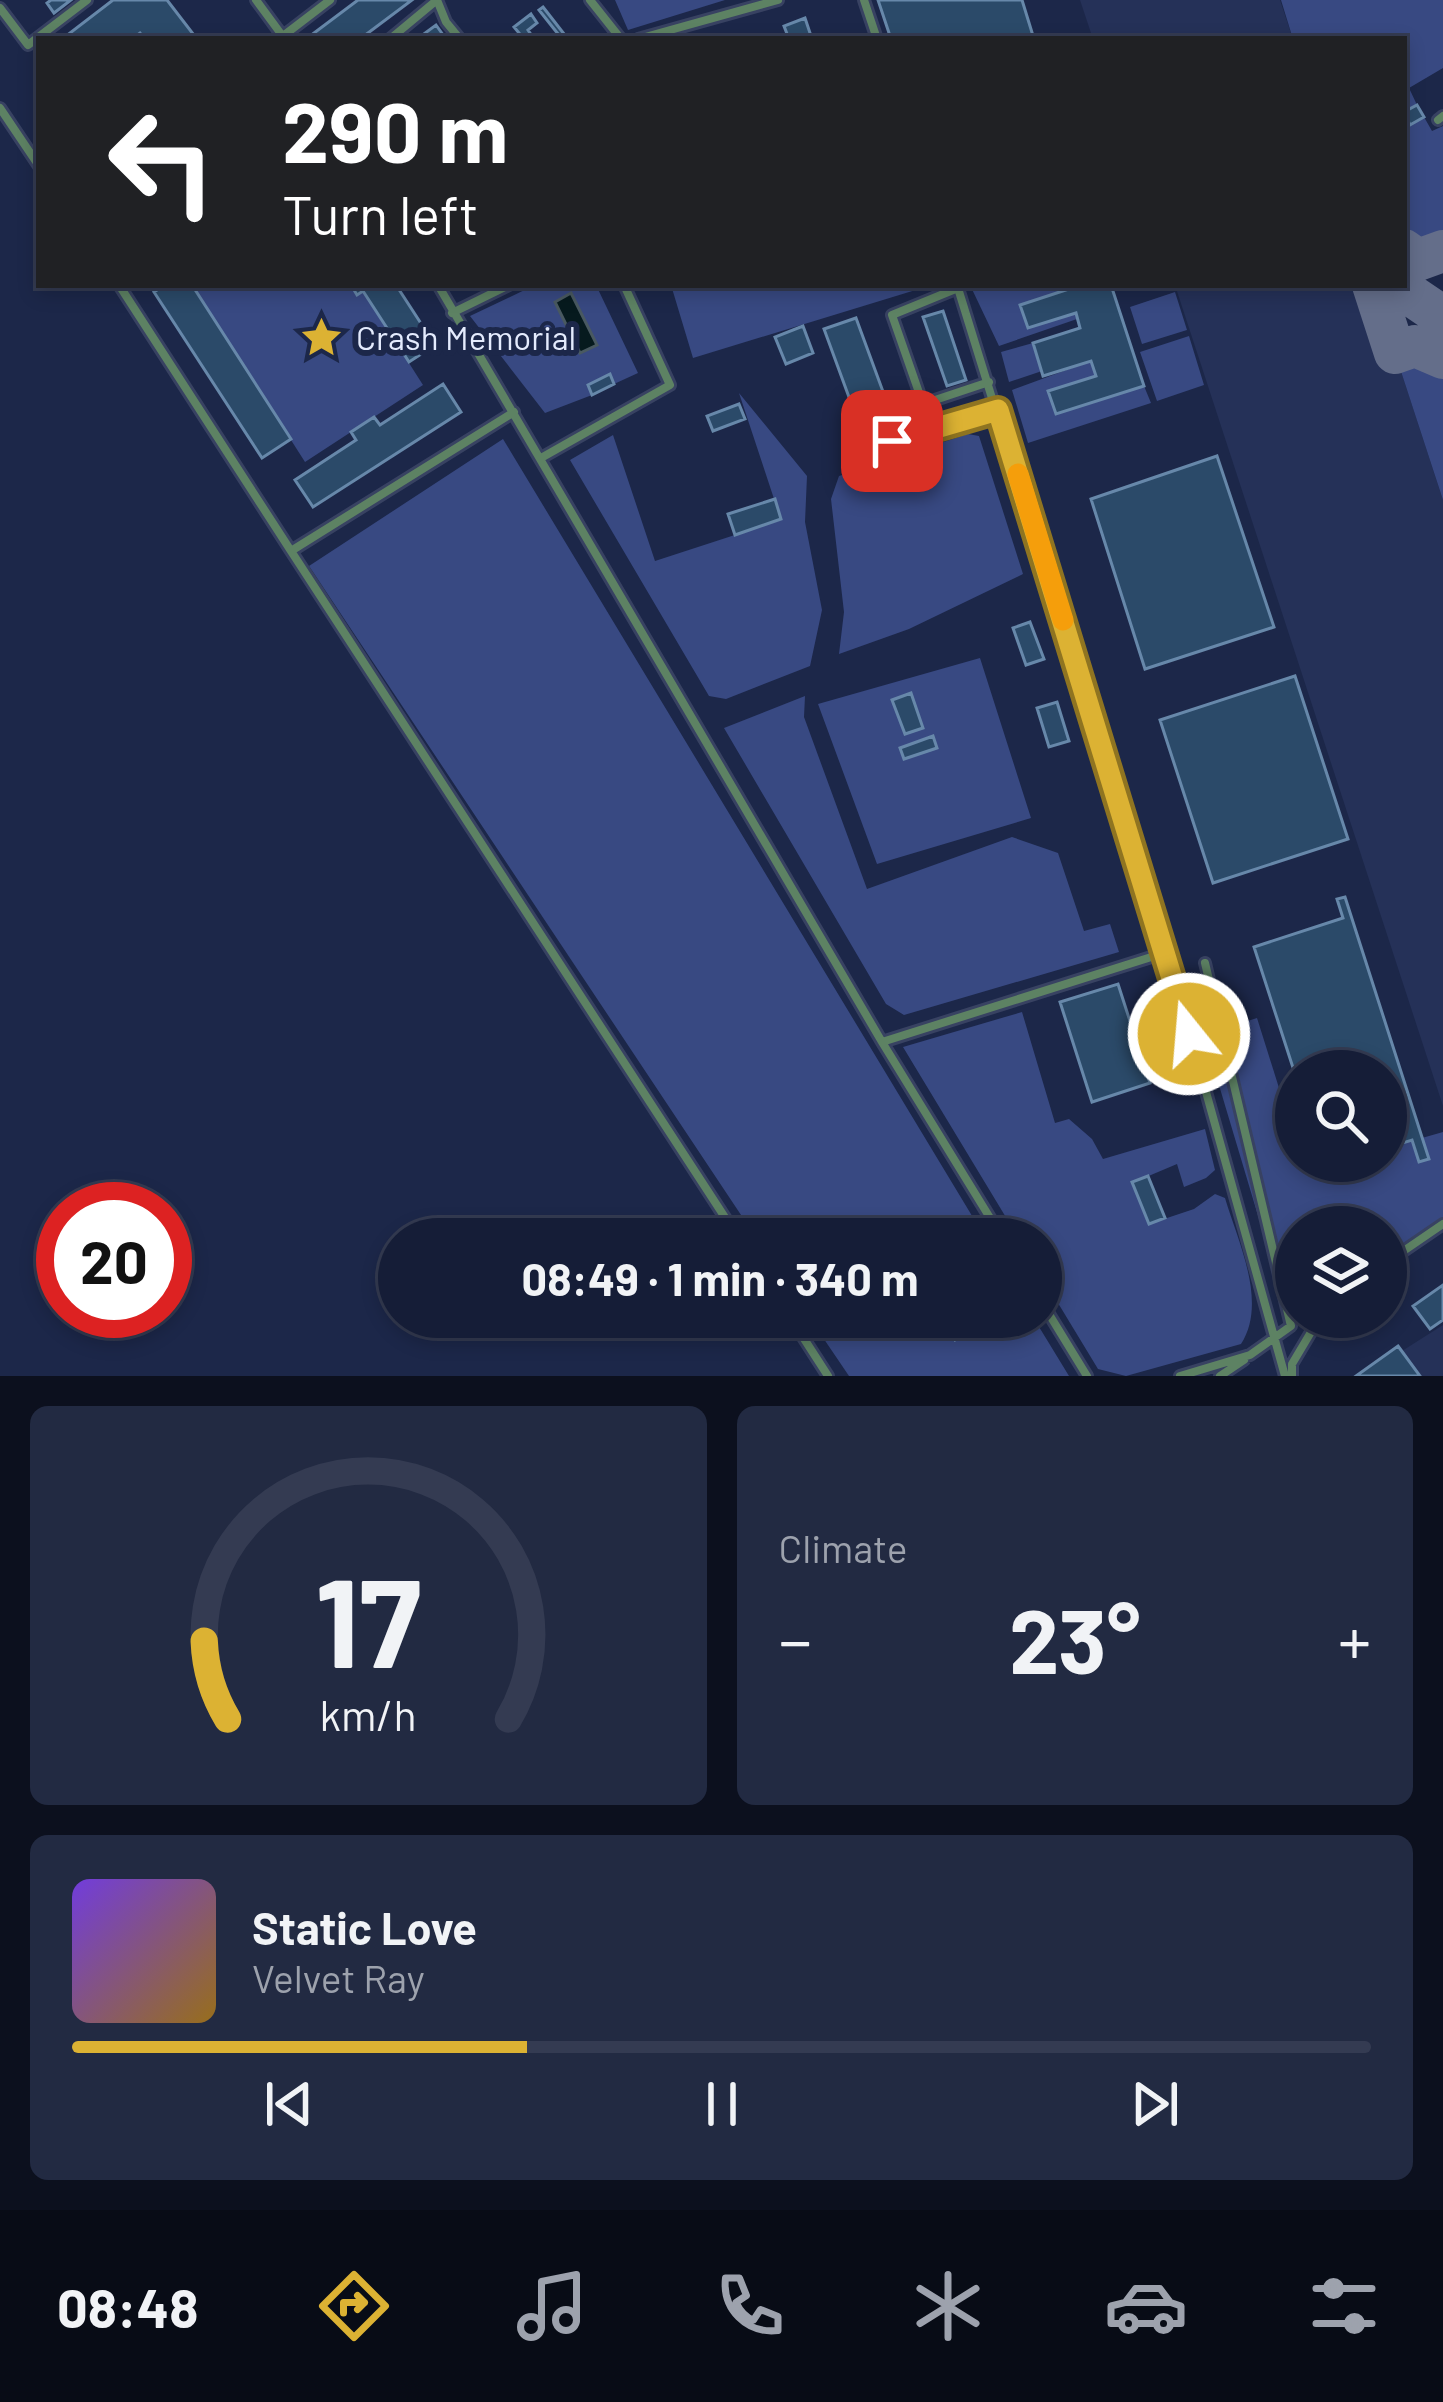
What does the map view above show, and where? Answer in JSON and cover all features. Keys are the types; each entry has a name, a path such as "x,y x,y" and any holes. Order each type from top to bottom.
{"lane":[{"path":"41,36 87,0"},
{"path":"256,0 283,36"},
{"path":"286,36 329,0"},
{"path":"394,36 437,0 458,36"},
{"path":"590,0 619,36"},
{"path":"648,36 778,0"},
{"path":"864,0 876,36"},
{"path":"0,8 28,46 36,40"},
{"path":"0,108 36,162"},
{"path":"120,288 725,1218"},
{"path":"440,288 990,1218"},
{"path":"452,313 503,288"},
{"path":"541,458 670,386 624,288"},
{"path":"953,288 892,315 923,404 989,382"},
{"path":"958,288 1164,953 1275,1333"},
{"path":"855,451 998,410"},
{"path":"291,551 514,412"},
{"path":"882,1042 1164,953"},
{"path":"1205,963 1275,1258"},
{"path":"1407,1249 1443,1225"},
{"path":"1062,1335 1087,1376"},
{"path":"1220,1376 1275,1337"},
{"path":"804,1338 828,1376"},
{"path":"1277,1338 1288,1376"},
{"path":"1288,1376 1307,1338"},
{"path":"1180,1376 1250,1355"}],"shaded area":[{"path":"615,0 725,0 628,30"},
{"path":"1080,0 1280,0 1292,36 1092,36"},
{"path":"1281,0 1443,0 1443,68 1409,88 1417,105 1407,110 1407,36 1292,36"},
{"path":"1424,117 1432,131 1443,126 1443,251 1418,260 1407,252 1407,120 1410,125"},
{"path":"194,288 363,291 423,385 305,462"},
{"path":"529,288 597,288 638,373 614,384 609,375 588,385 592,395 545,413 470,316"},
{"path":"672,288 922,288 693,358"},
{"path":"971,288 1072,288 1021,305 1028,328 1076,313 1077,319 999,346"},
{"path":"1176,288 1374,288 1443,500 1443,1106"},
{"path":"1175,292 1187,330 1142,344 1130,307"},
{"path":"571,293 597,345 580,353 555,302"},
{"path":"1189,336 1204,385 1157,401 1140,352"},
{"path":"1033,343 1042,371 1009,382 1001,352"},
{"path":"1415,346 1443,358 1443,500 1395,353"},
{"path":"1091,361 1096,376 1049,391 1056,414 1144,386 1151,403 1028,443 1012,390"},
{"path":"739,393 807,476 805,522 822,610 810,666 726,699 709,696 570,460 613,435 655,561 781,520"},
{"path":"968,434 979,436 1023,574 909,629 839,654 844,612 831,499 839,476"},
{"path":"503,439 973,1218 743,1218 309,566"},
{"path":"980,658 1031,818 877,864 818,704"},
{"path":"805,696 804,717 867,889 1012,837 1058,853 1084,931 1110,924 1119,952 904,1015 886,1004 724,728"},
{"path":"1022,1012 1055,1123 1069,1119 1092,1139 1103,1159 1205,1129 1215,1170 1206,1178 1184,1187 1177,1164 1132,1183 1149,1224 1194,1209 1215,1194 1225,1198 1251,1291 1249,1327 1241,1344 1126,1376 1098,1369 1062,1310 1062,1218 1006,1218 903,1047"},
{"path":"1257,1018 1275,1075 1275,1182 1407,1182 1407,1142 1412,1140 1420,1161 1429,1158 1422,1138 1443,1132 1443,1218 1407,1243 1407,1206 1275,1206 1275,1272 1204,1035"},
{"path":"1443,1325 1443,1376 1420,1376 1402,1351"},
{"path":"823,1338 1046,1338 1069,1376 849,1376"}],"building":[{"path":"71,0 54,13 47,3"},
{"path":"113,0 167,0 195,36 140,33 66,36"},
{"path":"358,0 412,0 364,36 310,36"},
{"path":"878,0 1022,0 1033,36 890,36"},
{"path":"543,7 566,36 560,36 539,10"},
{"path":"531,14 537,23 528,30 532,36 522,36 514,27"},
{"path":"805,18 811,36 788,36 784,26"},
{"path":"436,25 444,36 421,36"},
{"path":"1417,105 1424,117 1410,125 1407,110"},
{"path":"194,288 291,439 262,458 154,292"},
{"path":"353,288 398,288 435,345 409,362 363,291 357,295"},
{"path":"1072,288 1112,288 1144,386 1056,414 1048,391 1096,376 1091,361 1043,376 1033,343 1080,328 1076,313 1028,328 1020,305"},
{"path":"943,311 966,380 947,386 923,317"},
{"path":"856,318 896,427 864,438 824,329"},
{"path":"803,326 813,353 786,364 775,337"},
{"path":"610,374 614,384 592,395 588,385"},
{"path":"443,384 461,412 313,507 295,480 356,440 351,432 374,417 380,425"},
{"path":"739,404 745,419 713,431 707,416"},
{"path":"1217,456 1274,627 1145,669 1091,499"},
{"path":"775,499 781,519 735,535 728,514"},
{"path":"1030,622 1044,659 1026,665 1013,628"},
{"path":"1295,676 1348,839 1213,883 1160,720"},
{"path":"911,693 923,728 905,734 892,700"},
{"path":"1057,702 1069,741 1049,747 1037,708"},
{"path":"933,736 937,748 904,759 900,748"},
{"path":"1345,897 1394,1050 1287,1050 1254,947 1343,918 1337,899"},
{"path":"1118,984 1150,1083 1092,1102 1060,1002"},
{"path":"1407,1090 1429,1159 1419,1162 1412,1140 1407,1142"},
{"path":"1148,1176 1165,1218 1149,1224 1132,1182"},
{"path":"1443,1285 1443,1320 1430,1329 1413,1306"},
{"path":"1398,1346 1420,1376 1356,1376"}],"taxiway":[{"path":"1407,252 1418,260 1443,251"},
{"path":"1374,288 1395,353 1415,346 1443,358"},
{"path":"1400,288 1443,317"}],"slow traffic":[{"path":"1018,474 1063,620"}],"place":[{"name":"Crash Memorial","path":"322,338"}],"route":[{"path":"892,441 998,410 1189,1034"}]}
